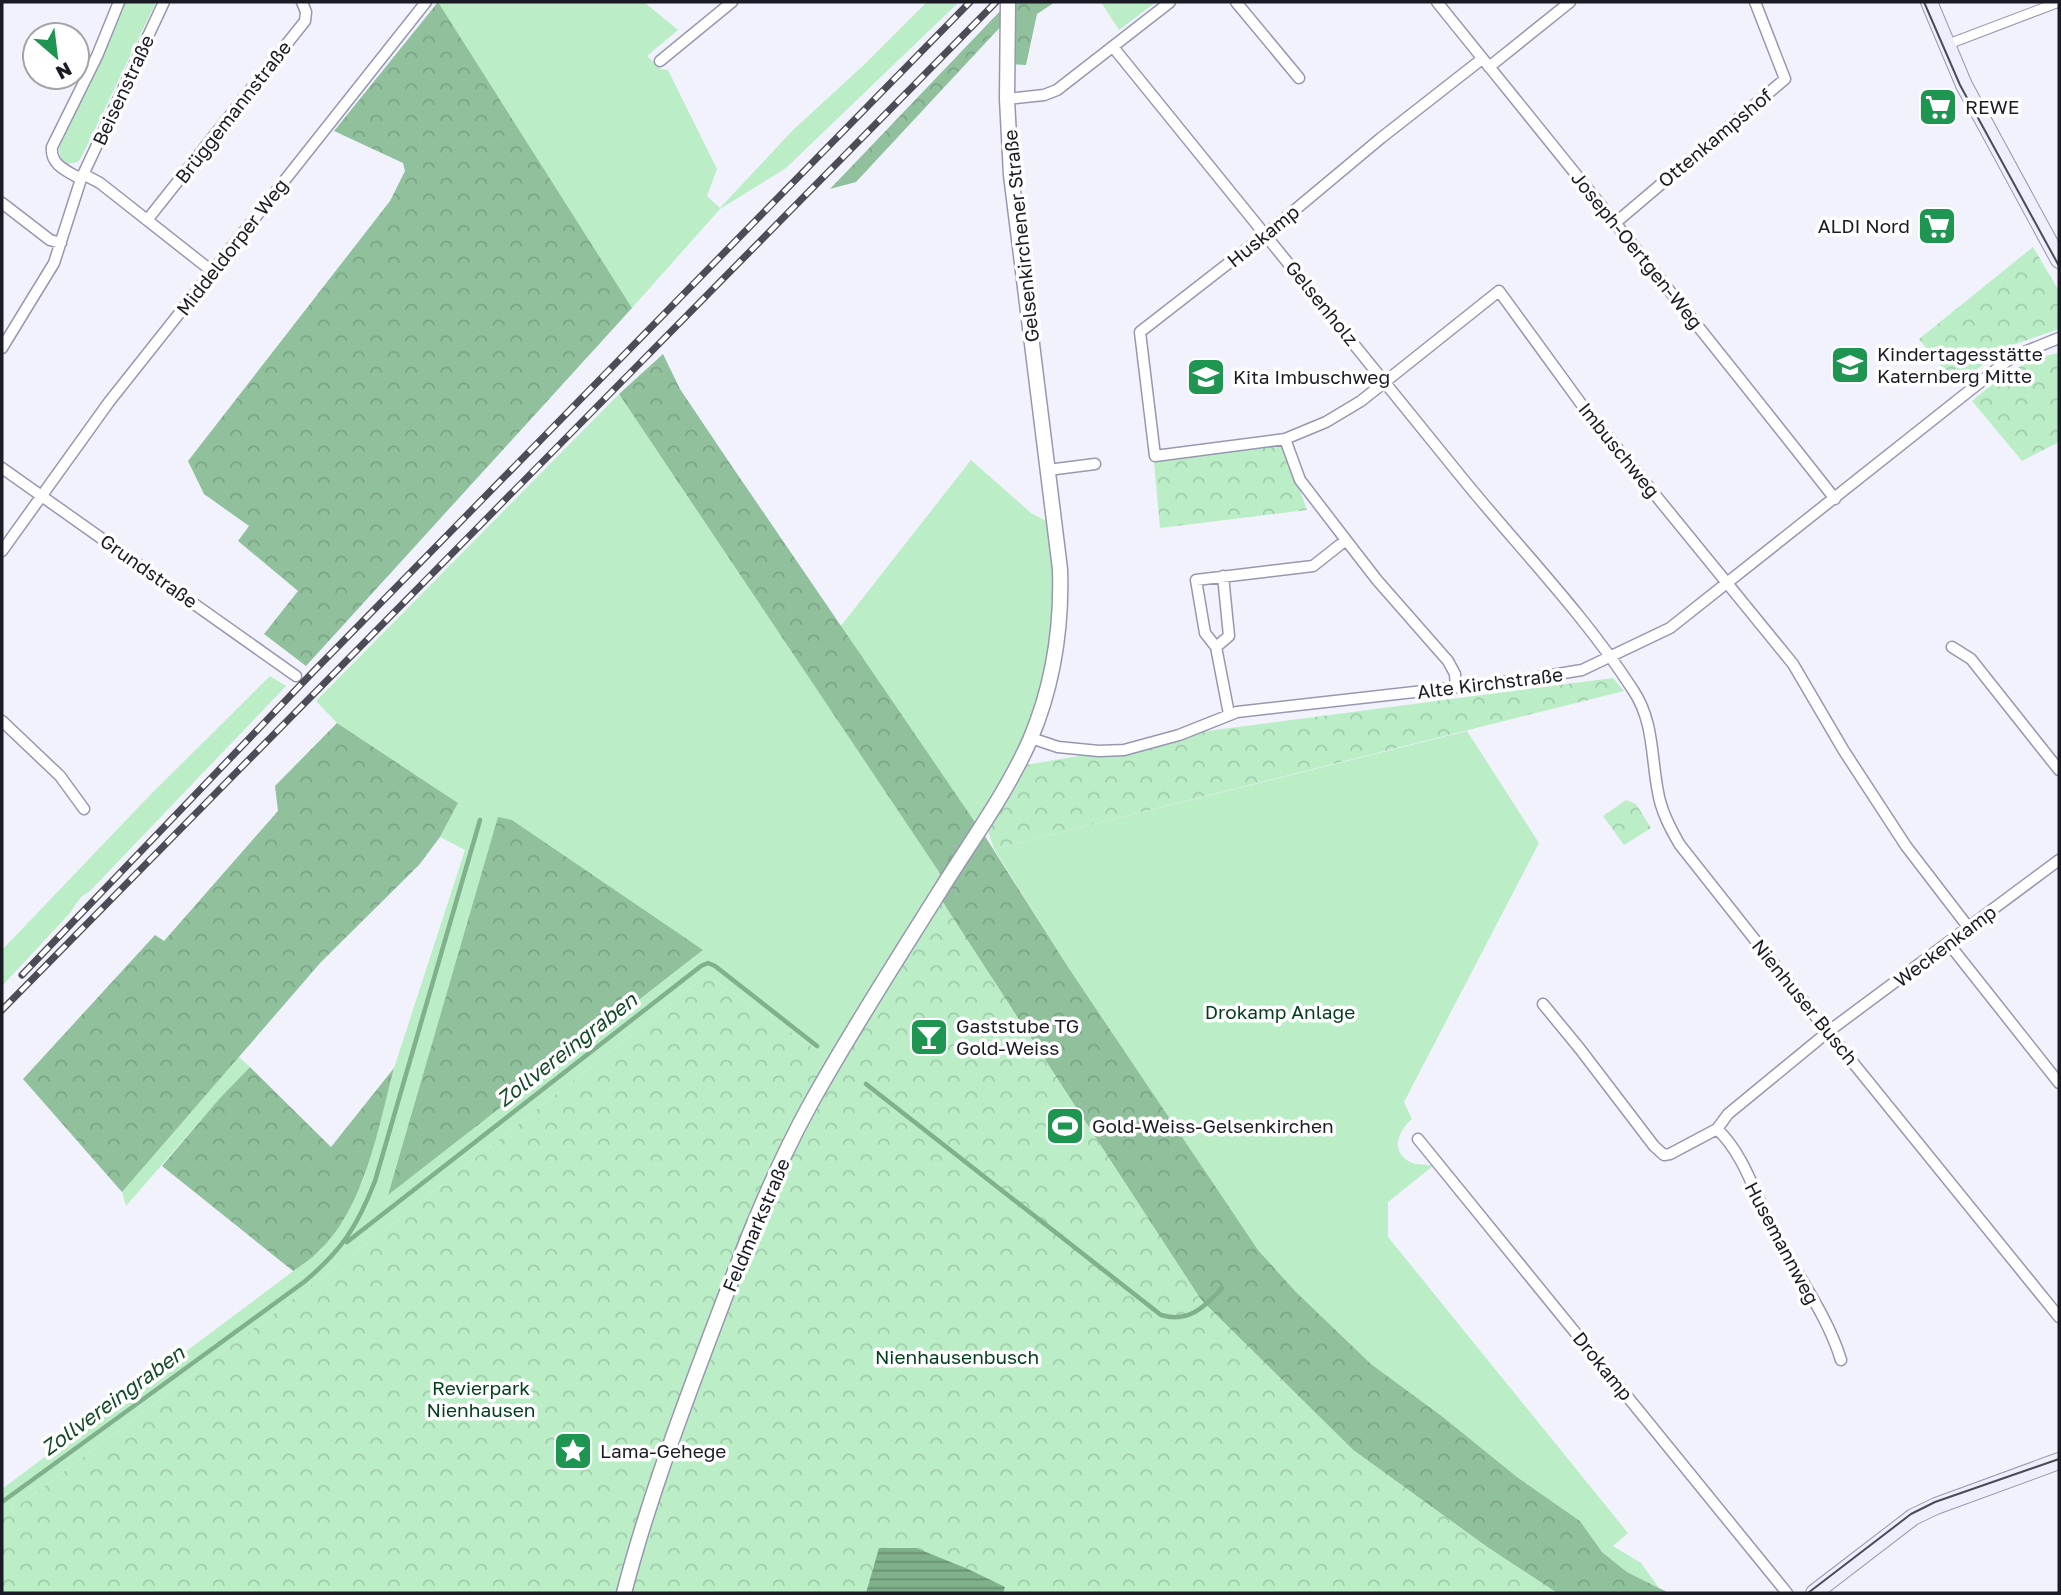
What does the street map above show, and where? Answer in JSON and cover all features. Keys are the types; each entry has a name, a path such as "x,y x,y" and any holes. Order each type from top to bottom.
{"main road":[{"path":"1929,2 1976,110 2059,260"},
{"path":"1814,1593 1913,1517 2059,1461"}],"street":[{"name":"Beisenstraße","path":"82,177 57,164 51,153 52,147 97,56 119,2"},
{"name":"Beisenstraße","path":"2,348 54,263 82,177 164,2"},
{"name":"Brüggemannstraße","path":"148,219 305,21 306,12 302,2"},
{"path":"660,61 733,2"},
{"name":"Gelsenkirchener Straße","path":"945,883 989,816 1031,738 1050,677 1058,638 1061,603 1059,542 1011,174 1007,99 1008,2"},
{"path":"1007,99 1044,95 1057,89 1170,2"},
{"path":"1236,2 1299,78"},
{"name":"Joseph-Oertgen-Weg","path":"1437,2 1614,224 1676,296 1835,499"},
{"path":"1486,63 1570,2"},
{"name":"Ottenkampshof","path":"1614,224 1785,79 1755,2"},
{"path":"1946,45 2059,2"},
{"name":"Middeldorper Weg","path":"2,551 101,412 423,6"},
{"name":"Gelsenholz","path":"1113,47 1386,381 1472,491 1582,620 1609,657"},
{"name":"Huskamp","path":"1155,456 1140,332 1266,234 1381,138 1486,63"},
{"path":"82,177 100,183 214,272"},
{"path":"2,203 50,240 61,243"},
{"name":"Imbuschweg","path":"1155,456 1285,439 1326,422 1361,401 1499,292 1582,405 1793,664 1844,751 1906,846 1969,928"},
{"name":"Alte Kirchstraße","path":"1031,738 1058,747 1099,751 1124,750 1179,735 1228,714 1556,676 1582,670 1670,628 2012,357 2059,338"},
{"path":"1285,439 1300,480 1377,580 1448,661 1455,674 1456,687"},
{"path":"1048,470 1095,464"},
{"name":"Grundstraße","path":"2,468 296,676"},
{"path":"1228,714 1216,647 1205,633 1196,580 1313,566 1346,540"},
{"path":"1216,647 1229,636 1223,576"},
{"path":"1952,647 1971,659 2059,770"},
{"name":"Nienhuser Busch","path":"1609,657 1633,689 1643,709 1650,733 1658,792 1667,822 1680,845 2059,1317"},
{"path":"2,721 60,776 84,809"},
{"name":"Weckenkamp","path":"1829,1031 2059,860"},
{"name":"Feldmarkstraße","path":"624,1593 632,1561 689,1392 745,1245 780,1163 836,1060 945,883"},
{"path":"1949,944 2059,1083"},
{"path":"1543,1004 1664,1155 1717,1129 1728,1114 1829,1031"},
{"name":"Husemannweg","path":"1717,1129 1732,1145 1773,1231 1833,1332 1841,1360"},
{"name":"Drokamp","path":"1418,1139 1787,1593"}],"green space":[{"path":"125,2 156,2 82,156 78,162 67,164 61,160 59,148 86,91 91,91 93,77"},
{"path":"438,2 644,2 678,30 647,56 661,69 668,70 717,169 707,196 720,208 793,130 927,2 959,2 786,168 720,209 632,308"},
{"path":"438,2 632,308 306,666 264,634 298,591 238,541 249,526 204,494 188,461 390,201 405,171 403,163 334,131"},
{"path":"1013,2 1055,2 1037,14 1026,65 1008,64"},
{"path":"1101,2 1156,2 1119,30"},
{"path":"1002,9 1004,23 856,182 830,189"},
{"path":"2033,247 2059,291 2059,329 2007,347 1956,385 1919,339"},
{"path":"2059,353 2059,442 2022,461 1972,401 2002,377 2035,360"},
{"path":"663,354 680,389 979,828 945,881 619,394"},
{"path":"619,394 945,881 834,1062 707,975 387,1228 13,1510 2,1489 320,1251 363,1181 394,1068 465,850 440,837 458,803 337,723 316,701","holes":["512,820 702,951 388,1194"]},
{"path":"1283,443 1307,510 1160,528 1154,462"},
{"path":"971,460 1031,513 1048,522 1056,571 1048,666 1024,737 979,828 840,627"},
{"path":"270,676 286,686 90,891 81,897 70,913 2,986 2,950 151,794"},
{"path":"1613,678 1624,691 994,849 988,831 1025,765 1207,731"},
{"path":"337,723 458,803 440,837 419,865 321,962 122,1192 23,1079 155,935 164,941 278,811 275,786"},
{"name":"Drokamp Anlage","path":"1467,731 1539,843 1404,1102 1412,1119 1400,1135 1400,1152 1410,1162 1433,1166 1388,1202 1388,1237 1628,1533 1613,1546 1641,1563 1659,1588 1627,1572 1602,1552 1580,1521 1517,1477 1443,1417 1371,1364 1295,1291 1258,1250 1068,967 994,849"},
{"path":"1626,800 1636,804 1651,828 1624,845 1603,816"},
{"path":"498,817 512,820 703,950 388,1195"},
{"path":"981,830 1068,967 1258,1250 1295,1291 1371,1364 1443,1417 1517,1477 1580,1521 1602,1552 1627,1572 1669,1593 1557,1593 1487,1547 1353,1450 1201,1300 938,895"},
{"name":"Nienhausenbusch","path":"938,895 1201,1300 1353,1450 1487,1547 1557,1593 626,1593 633,1561 782,1163"},
{"name":"Revierpark Nienhausen","path":"707,975 834,1062 779,1162 621,1593 2,1593 2,1489 13,1510 387,1228"},
{"path":"239,1057 250,1067 126,1206 122,1192"},
{"path":"250,1067 331,1147 394,1068 359,1190 335,1233 319,1251 293,1271 162,1166"}],"shaded area":[{"path":"879,1548 916,1548 1005,1587 1003,1593 866,1593"}],"waterway":[{"name":"Zollvereingraben","path":"2,1502 304,1282 329,1259 347,1237 362,1212 375,1181 480,820"},
{"name":"Zollvereingraben","path":"347,1242 708,963 817,1046"},
{"name":"Zollvereingraben","path":"866,1084 1161,1315 1179,1317 1195,1312 1222,1288"}],"tram line":[{"path":"1924,2 1960,85 2059,266"},
{"path":"1808,1593 1911,1514 1935,1502 2059,1459"}],"railway":[{"path":"22,975 313,672 970,2"},
{"path":"2,1010 996,2"}],"place":[{"name":"REWE","path":"1938,107"},
{"name":"ALDI Nord","path":"1937,226"},
{"name":"Kindertagesstätte Katernberg Mitte","path":"1850,365"},
{"name":"Kita Imbuschweg","path":"1206,377"},
{"name":"Gaststube TG Gold-Weiss","path":"929,1037"},
{"name":"Gold-Weiss-Gelsenkirchen","path":"1065,1126"},
{"name":"Lama-Gehege","path":"573,1451"}]}
